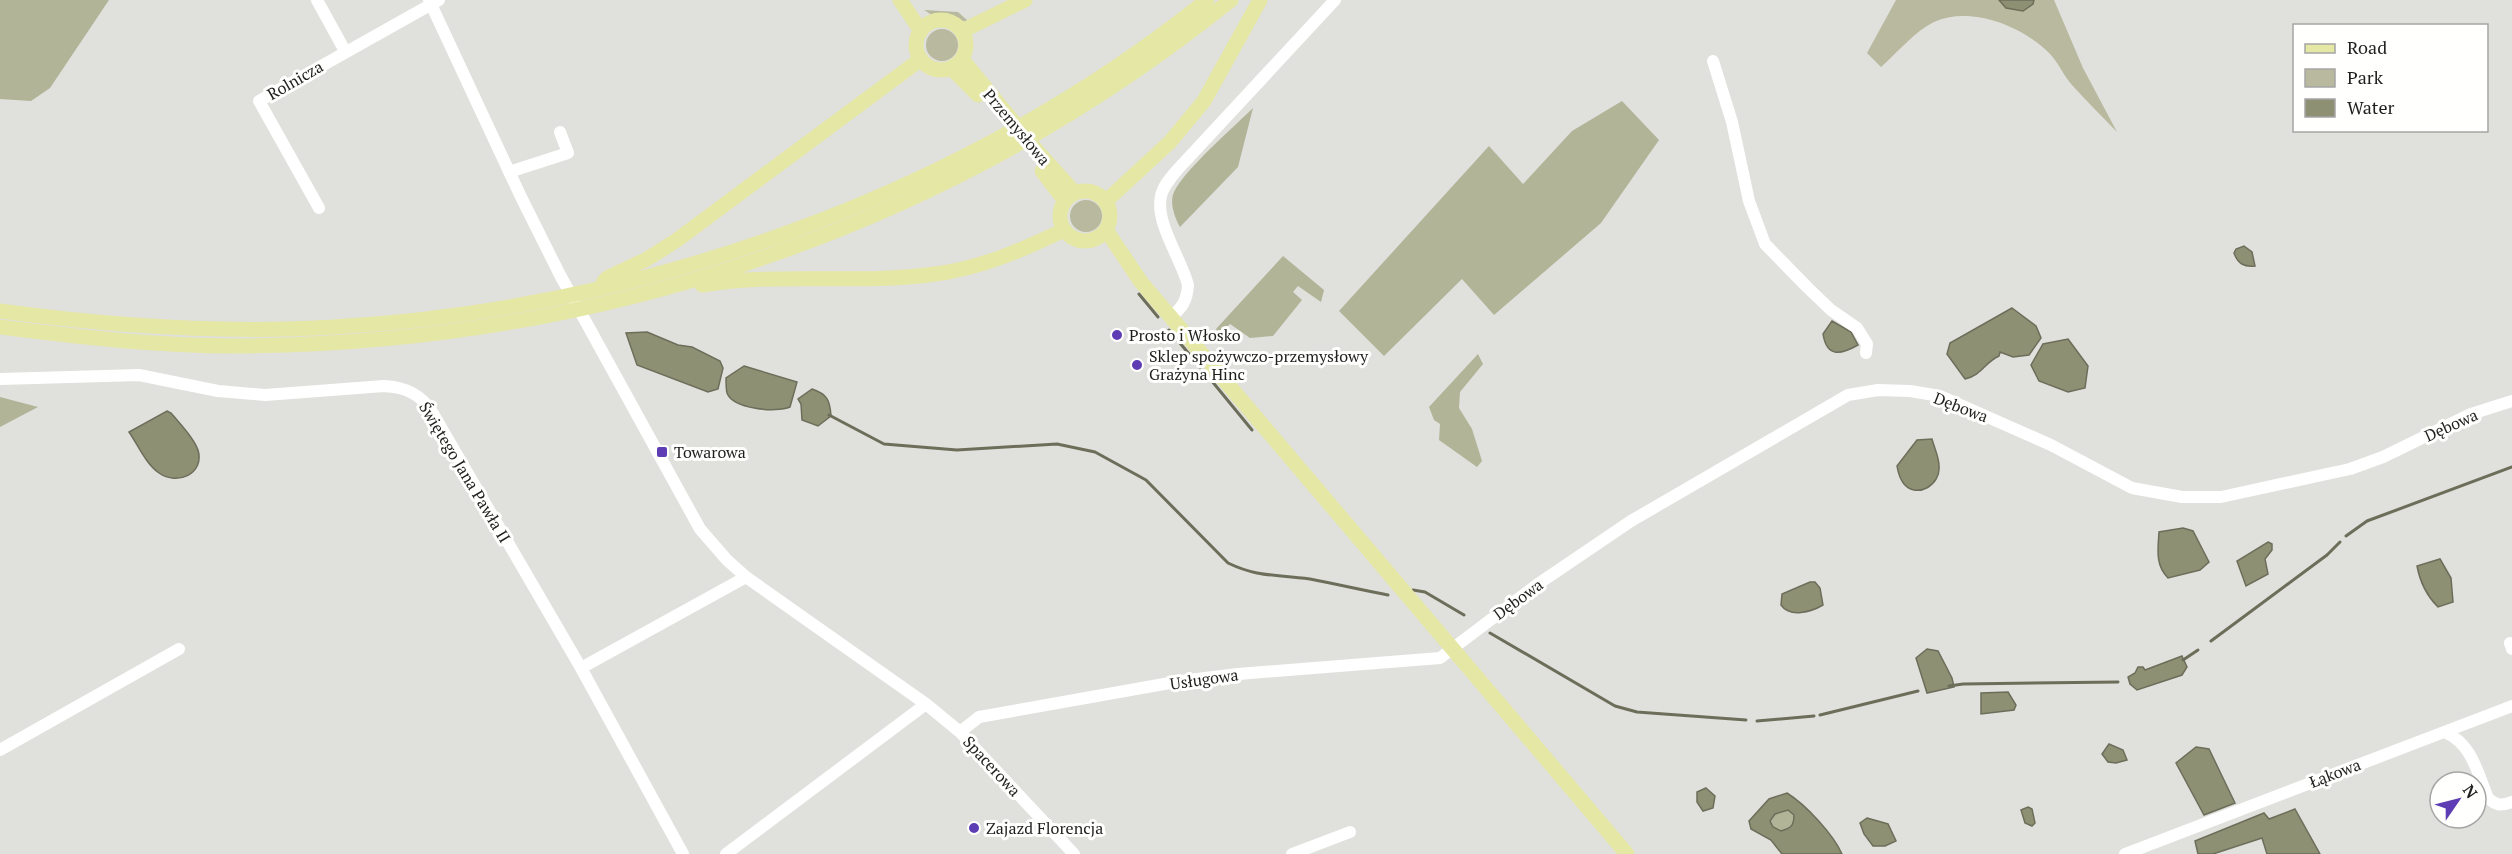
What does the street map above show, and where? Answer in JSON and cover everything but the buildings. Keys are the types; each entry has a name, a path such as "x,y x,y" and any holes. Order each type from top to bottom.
{"main road":[{"path":"900,0 926,26"},
{"path":"909,0 926,26"},
{"path":"962,31 1025,0"},
{"path":"0,311 62,320 180,329 334,327 405,322 477,312 630,281 756,245 870,200 924,175 980,147 1058,103 1137,51 1207,0"},
{"path":"0,327 93,338 180,344 234,346 335,342 407,337 506,324 587,308 678,285 817,238 909,199 987,161 1114,86 1231,0"},
{"path":"1106,202 1170,142 1204,101 1260,0"},
{"path":"939,20 952,22 962,31 966,45 956,63 938,69 931,67 921,59 917,48 926,26 939,20"},
{"path":"600,287 607,278 646,260 677,240 921,59"},
{"name":"Przemysłowa","path":"956,63 1070,197"},
{"path":"1089,191 1106,202 1110,216 1101,234 1089,241 1075,239 1064,230 1060,215 1070,197 1089,191"},
{"path":"678,285 691,287 737,281 933,274 975,267 1064,230"},
{"path":"1101,234 1627,854"}],"street":[{"path":"317,0 345,51"},
{"path":"1171,317 1183,306 1188,296 1188,285 1161,214 1161,195 1166,184 1335,0"},
{"path":"433,1 509,172 560,275 700,529 746,577 926,704 960,732"},
{"name":"Rolnicza","path":"319,208 258,101 433,1"},
{"path":"1713,61 1732,122 1749,201 1765,244 1815,296 1857,328 1867,345 1866,353"},
{"path":"509,172 568,153 560,132"},
{"name":"Świętego Jana Pawła II","path":"0,379 139,375 238,393 265,394 384,386 415,394 432,412 581,668 683,854"},
{"name":"Dębowa","path":"1451,648 1538,584 1631,521 1848,395 1878,390 1941,396 2051,445 2132,488 2182,497 2221,497 2350,469 2383,457 2471,414 2512,401"},
{"path":"581,668 746,577"},
{"name":"Usługowa","path":"960,732 979,717 1181,681 1248,673 1440,658 1451,648"},
{"path":"0,750 179,649"},
{"path":"726,854 926,704"},
{"name":"Łąkowa","path":"2124,854 2512,706"},
{"name":"Spacerowa","path":"960,732 1074,854"},
{"path":"2444,732 2462,741 2467,748 2488,798 2494,804 2502,806 2512,802"},
{"path":"1292,854 1350,832"}],"green space":[{"path":"1896,0 2054,0 2083,68 2117,132 2066,78 2051,55 2027,36 1997,22 1964,16 1949,17 1934,22 1913,37 1881,67 1867,53"},
{"path":"924,10 958,12 969,22 932,15"},
{"path":"942,29 953,34 958,45 953,56 942,61 931,56 926,45 931,34"},
{"path":"1086,200 1097,205 1102,216 1097,227 1086,232 1075,227 1070,216 1075,205"}],"shaded area":[{"path":"0,0 109,0 50,88 31,101 0,99"},
{"path":"1622,101 1659,140 1601,223 1494,315 1462,279 1384,356 1339,311 1489,146 1523,184 1572,131"},
{"path":"1253,108 1238,167 1180,227 1172,206 1174,192 1180,182 1199,160"},
{"path":"1283,256 1324,290 1321,302 1298,286 1293,292 1302,300 1273,336 1250,338 1230,324 1220,334 1216,329"},
{"path":"1478,354 1483,364 1460,392 1459,408 1472,429 1482,461 1477,467 1439,440 1440,424 1434,420 1429,407"},
{"path":"0,397 38,407 0,427"},
{"path":"1788,810 1794,815 1791,826 1781,831 1773,827 1770,821 1775,814"}],"water":[{"path":"1999,0 2034,0 2033,4 2023,11 2006,8"},
{"path":"2244,246 2252,252 2255,266 2242,264 2237,260 2234,253 2236,249"},
{"path":"2012,308 2036,326 2041,338 2029,355 2013,357 2000,352 1999,356 1979,372 1965,379 1947,354 1950,343"},
{"path":"1832,321 1851,332 1858,345 1841,352 1828,348 1823,334"},
{"path":"647,332 678,345 692,347 720,361 723,368 718,389 708,392 637,365 626,333"},
{"path":"2068,339 2088,366 2085,388 2068,392 2039,381 2031,365 2043,344"},
{"path":"744,366 797,382 790,407 775,410 756,408 737,403 731,398 727,393 726,378"},
{"path":"812,389 824,396 831,410 831,416 818,426 802,420 801,404 798,399"},
{"path":"167,411 186,430 198,450 197,466 181,478 166,477 154,469 129,432"},
{"path":"1932,439 1939,463 1939,473 1927,488 1915,490 1909,488 1901,480 1897,466 1917,440"},
{"path":"2183,528 2193,531 2209,562 2200,570 2168,578 2159,562 2159,532"},
{"path":"2268,542 2272,544 2272,550 2265,559 2268,574 2246,586 2237,561"},
{"path":"2440,559 2451,578 2453,602 2438,607 2424,588 2417,566"},
{"path":"1815,582 1820,588 1823,605 1807,612 1795,613 1781,605 1782,594"},
{"path":"1927,649 1938,651 1952,678 1954,687 1927,693 1916,658"},
{"path":"2182,656 2187,667 2182,675 2137,690 2130,684 2128,677 2135,673 2138,667 2143,667 2145,670"},
{"path":"2008,692 2016,705 2014,710 1981,714 1981,693"},
{"path":"2109,744 2123,750 2127,760 2116,763 2108,762 2102,754"},
{"path":"2196,747 2209,749 2235,803 2204,815 2176,763"},
{"path":"1706,788 1715,796 1713,808 1703,811 1697,802 1697,792"},
{"path":"1787,793 1794,798 1826,829 1842,854 1782,854 1771,840 1751,829 1749,821 1769,799","holes":["1788,810 1794,815 1791,826 1781,831 1773,827 1770,821 1775,814"]},
{"path":"2028,807 2032,809 2035,823 2032,826 2025,823 2021,810"},
{"path":"2295,809 2320,854 2267,854 2262,838 2213,854 2198,854 2195,841 2264,813 2269,819"},
{"path":"1867,818 1888,824 1896,841 1885,846 1873,846 1864,834 1860,823"}],"waterway":[{"path":"1139,294 1158,317"},
{"path":"1169,330 1200,367"},
{"path":"1211,380 1252,430"},
{"path":"829,415 884,444 957,450 1057,444 1095,452 1146,480 1228,563 1249,571 1310,579 1388,595"},
{"path":"2346,536 2367,521 2512,467"},
{"path":"2211,641 2327,555 2340,542"},
{"path":"1413,590 1425,592 1464,615"},
{"path":"1490,633 1615,706 1637,712 1746,720"},
{"path":"2183,660 2198,650"},
{"path":"1949,686 2118,682"},
{"path":"1820,715 1918,691"},
{"path":"1757,721 1814,716"}],"place":[{"name":"Prosto i Włosko","path":"1117,335"},
{"name":"Sklep spożywczo-przemysłowy Grażyna Hinc","path":"1137,365"},
{"name":"Towarowa","path":"662,452"},
{"name":"Zajazd Florencja","path":"974,828"}]}
